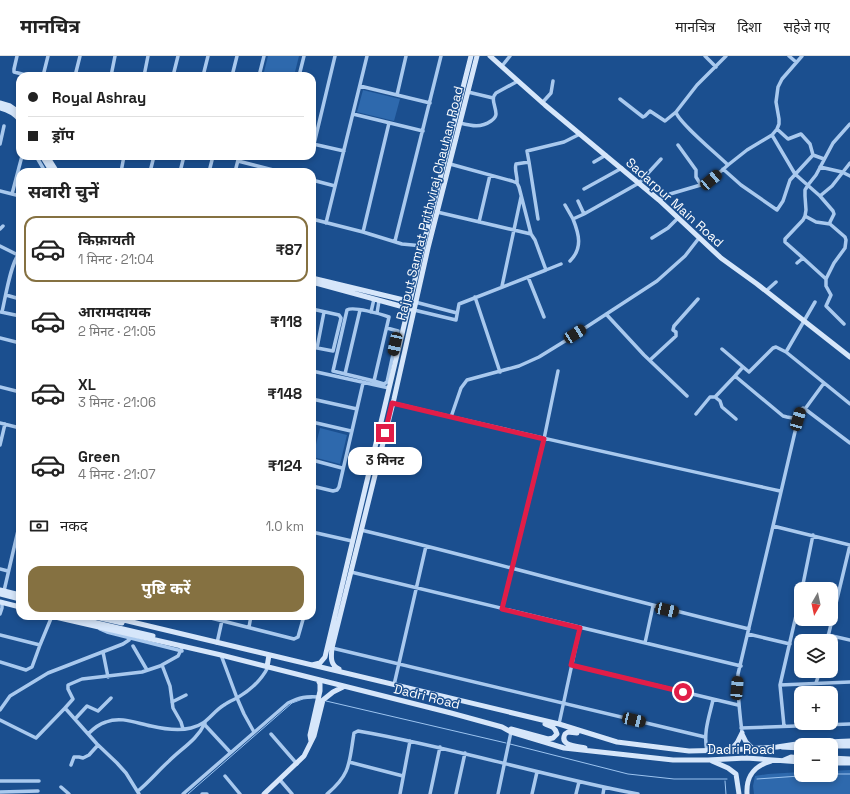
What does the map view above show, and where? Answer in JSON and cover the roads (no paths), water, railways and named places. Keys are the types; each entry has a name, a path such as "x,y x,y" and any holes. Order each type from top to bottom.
{"street":[{"path":"16,72 14,72 14,69 17,56"},
{"path":"44,72 48,56"},
{"path":"76,72 80,56"},
{"path":"112,72 116,56"},
{"path":"145,72 148,56"},
{"path":"174,72 178,56"},
{"path":"204,72 208,56"},
{"path":"233,72 237,56"},
{"path":"260,72 264,56"},
{"path":"300,72 304,56"},
{"path":"316,132 335,56"},
{"path":"326,223 367,56"},
{"path":"397,95 406,56"},
{"path":"396,241 441,56"},
{"name":"Rajput Samrat Prithviraj Chauhan Road","path":"413,302 423,246 471,56"},
{"name":"Rajput Samrat Prithviraj Chauhan Road","path":"309,665 320,663 325,657 389,388 450,164 477,56"},
{"name":"Sadarpur Main Road","path":"490,56 542,103 659,200 721,258 806,320 850,357"},
{"path":"502,66 510,56"},
{"path":"705,56 716,67"},
{"path":"620,99 643,117 650,111 665,121 676,112 697,85 726,56"},
{"path":"789,56 796,62"},
{"path":"659,200 676,192 701,185 711,180 747,150 772,135 777,129 779,119 776,102 778,87 782,79 802,56"},
{"path":"460,123 478,126 484,125 494,119 496,113 493,98 496,93 518,81"},
{"path":"542,103 551,93 553,81"},
{"path":"360,86 430,103"},
{"path":"468,92 493,98"},
{"path":"0,103 10,106 16,110"},
{"path":"0,108 16,114"},
{"path":"676,112 677,116 728,165"},
{"path":"353,114 423,131"},
{"path":"363,232 389,123"},
{"path":"826,279 784,240 805,216 805,190 835,140 850,124"},
{"path":"0,144 4,126"},
{"path":"777,129 788,138 792,138 799,134 802,135 810,144 813,155"},
{"path":"538,218 527,150 564,142 580,134"},
{"path":"772,135 795,174 820,196 834,214 830,224"},
{"path":"316,145 344,151"},
{"path":"678,145 696,170 696,177 701,185"},
{"path":"594,162 606,155"},
{"path":"813,155 824,159"},
{"path":"723,169 741,185 777,210 783,202 787,186 795,174 813,155"},
{"path":"573,219 639,183 661,159"},
{"path":"236,168 238,161 265,168"},
{"path":"529,162 517,163 515,165 517,183 531,234 535,240 546,270"},
{"path":"820,196 832,186 850,163"},
{"path":"450,164 517,183"},
{"path":"820,167 842,172 850,176"},
{"path":"584,189 622,168"},
{"path":"479,222 490,175"},
{"path":"12,194 16,179"},
{"path":"316,181 335,186"},
{"path":"0,191 16,195"},
{"path":"502,286 521,194"},
{"path":"578,201 584,214"},
{"path":"565,205 573,219 578,239 578,249 576,255 570,261"},
{"path":"437,212 531,234"},
{"path":"805,216 816,222 830,224 844,237 846,244 845,248 834,263 826,279 826,286 831,295 826,306 844,324"},
{"path":"652,238 668,228 678,218"},
{"path":"316,221 363,232 410,246 423,246"},
{"path":"451,417 463,384 473,378 519,366 539,357 640,293 673,268 685,256 699,238"},
{"path":"0,246 16,253"},
{"path":"797,263 803,258"},
{"path":"16,260 1,312 16,315"},
{"path":"316,283 456,320 459,304 561,264"},
{"path":"528,277 544,317"},
{"path":"316,279 457,313"},
{"path":"766,291 776,282"},
{"path":"6,295 16,297"},
{"path":"475,297 500,372"},
{"path":"650,360 676,336 673,330 674,326 698,299"},
{"path":"371,312 377,300"},
{"path":"377,300 377,313"},
{"path":"786,352 816,302"},
{"path":"374,381 389,317 351,308 347,310 333,370 334,372 384,384 387,382 398,331 387,328"},
{"name":"Rajput Samrat Prithviraj Chauhan Road","path":"348,673 334,667 331,657 332,648 392,403 411,309"},
{"path":"316,310 324,312 339,316 341,318 333,351 317,348 324,312"},
{"path":"345,374 360,310"},
{"path":"606,314 687,396"},
{"path":"0,338 16,342"},
{"path":"722,349 750,372 776,347 786,352 850,404"},
{"path":"696,414 710,397 715,397 743,367"},
{"path":"502,609 544,439 558,371"},
{"path":"316,372 389,388"},
{"path":"735,376 783,416 798,419"},
{"path":"316,487 333,491 338,487 363,382"},
{"path":"752,748 746,742 742,730 738,705 737,688 741,666 780,491 800,411 805,408 824,383"},
{"path":"0,387 16,391"},
{"path":"715,397 720,401 722,408 736,419"},
{"path":"316,400 357,409"},
{"path":"392,403 544,439 780,491"},
{"path":"805,408 850,443"},
{"path":"0,422 16,427"},
{"path":"316,423 351,431"},
{"path":"0,445 5,424"},
{"path":"316,461 342,468"},
{"path":"773,526 850,545 828,634"},
{"path":"361,530 652,606 749,629"},
{"path":"316,533 352,541"},
{"path":"803,582 813,535"},
{"path":"1,592 16,538"},
{"path":"394,685 426,546"},
{"path":"0,569 8,571"},
{"path":"351,572 741,666"},
{"path":"1,592 16,594"},
{"path":"1,592 16,598"},
{"path":"1,601 16,603"},
{"path":"1,601 16,606"},
{"path":"0,614 2,608 1,601"},
{"path":"644,643 652,606"},
{"path":"0,662 26,670 30,669 50,620"},
{"name":"Dadri Road","path":"67,620 131,636 170,643 183,649 221,655 344,686 502,727 511,732 564,748 673,760 746,758 794,761"},
{"path":"87,620 154,633 167,634 171,631"},
{"path":"86,625 87,620"},
{"path":"107,620 154,633 166,639 170,643"},
{"name":"Dadri Road","path":"124,620 559,724 618,742 652,748 682,751 707,751 777,747 803,743 850,741"},
{"path":"217,643 222,620"},
{"path":"228,620 248,627 296,639 303,620"},
{"path":"248,627 250,620"},
{"path":"784,726 780,685 794,626"},
{"path":"559,724 580,628"},
{"path":"748,634 790,644"},
{"path":"0,635 40,645"},
{"path":"0,710 10,696 48,673 123,644 131,636 183,649 178,656 162,665 147,670 108,677 82,679 69,684 68,689 73,699 36,738 0,720"},
{"path":"838,637 850,640"},
{"path":"133,646 147,670"},
{"path":"332,648 705,737"},
{"path":"103,652 108,677"},
{"path":"221,655 237,698 254,732"},
{"path":"65,708 98,745 126,773 138,793 156,776 168,761 198,735 205,724 224,704 254,687 264,675 268,667 269,655"},
{"path":"162,665 170,686 172,702 183,729"},
{"path":"571,665 738,705"},
{"path":"816,683 818,678"},
{"path":"311,742 310,735 319,697 320,684 318,680"},
{"path":"780,685 850,682"},
{"path":"264,794 297,764 307,752 314,736 325,698 344,686"},
{"path":"172,702 186,695"},
{"path":"184,794 230,752 288,703 305,696 319,697"},
{"path":"75,719 87,706 98,711 111,698"},
{"path":"707,751 705,737 713,700"},
{"path":"502,727 548,739 557,734 553,727 529,718"},
{"path":"88,734 98,726 115,720 124,720 164,728 183,729 205,724"},
{"path":"205,724 230,752"},
{"path":"742,730 784,726 850,724"},
{"path":"730,750 737,743 742,730"},
{"path":"327,794 343,777 349,762 355,731 440,747 604,788 638,794"},
{"path":"498,794 511,732"},
{"path":"596,751 567,744 564,742 563,736 572,732 600,737"},
{"path":"271,734 297,764"},
{"path":"400,794 410,741"},
{"path":"71,765 74,757 83,758 98,745"},
{"path":"838,746 850,746"},
{"path":"430,794 440,747"},
{"path":"777,747 794,748"},
{"path":"456,794 465,753"},
{"path":"782,760 794,757"},
{"path":"838,758 850,759"},
{"path":"708,760 717,762 736,774 739,794"},
{"path":"747,794 750,774 764,763 776,760"},
{"path":"349,762 403,776"},
{"path":"838,763 850,763"},
{"path":"532,794 537,772"},
{"path":"225,776 240,794"},
{"path":"280,780 292,794"},
{"path":"0,781 39,781"},
{"path":"576,794 579,782"},
{"path":"61,787 69,794"},
{"path":"603,794 604,788"},
{"path":"332,790 336,794"},
{"path":"0,792 38,791"},
{"path":"202,794 207,794"}],"waterway":[{"path":"188,794 292,703 303,699 312,698"},
{"path":"326,701 506,743"},
{"path":"510,744 628,774 674,779 727,779"},
{"path":"838,774 850,774"},
{"path":"757,779 794,776"},
{"path":"725,781 726,794"}]}
